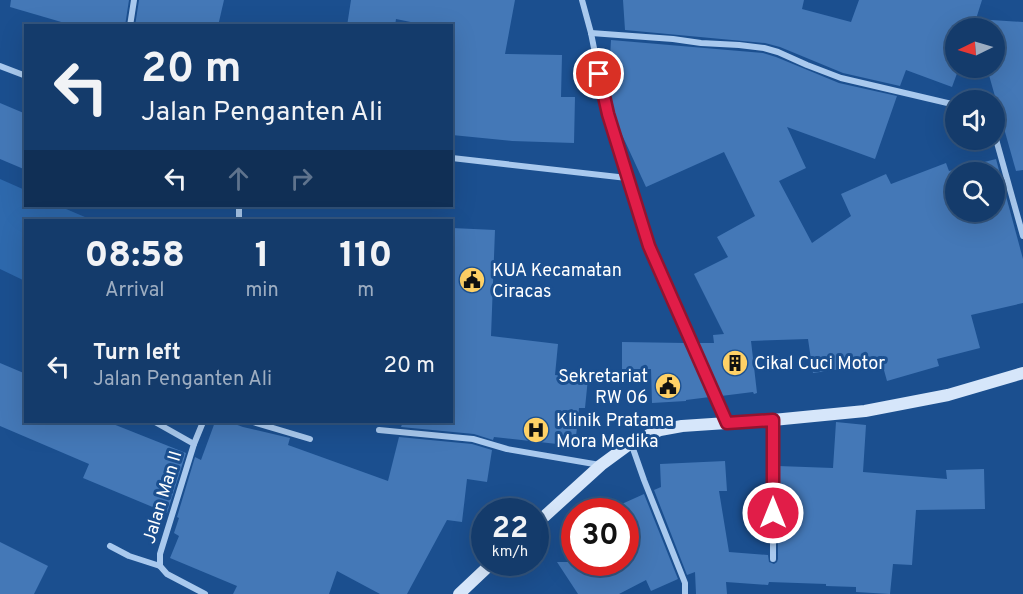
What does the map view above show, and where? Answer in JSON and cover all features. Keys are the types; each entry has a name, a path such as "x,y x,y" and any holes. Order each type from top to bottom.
{"street":[{"path":"130,24 134,0"},
{"path":"582,0 608,114 649,246 727,423"},
{"path":"591,33 765,48 841,78 945,102"},
{"path":"0,66 24,75"},
{"path":"999,150 1023,236"},
{"path":"453,158 627,178"},
{"path":"549,512 601,465 631,443 660,430 682,426 865,411 957,393 1023,373"},
{"path":"773,420 773,559"},
{"path":"157,423 194,444"},
{"name":"Jalan Man II","path":"203,423 160,554 160,566 167,574 205,594"},
{"path":"256,423 310,439"},
{"path":"379,430 473,440 507,449 601,465"},
{"path":"631,443 686,583 685,594"},
{"path":"110,546 129,556 160,566"},
{"path":"459,594 479,576"}],"shaded area":[{"path":"0,179 24,190 24,207 61,207 90,219 24,219 24,281 0,269"}],"building":[{"path":"11,0 129,0 125,24 68,24 10,7"},
{"path":"139,0 224,0 218,24 135,24"},
{"path":"351,0 515,0 505,54 562,55 561,97 575,97 574,143 512,141 453,135 453,24 420,24 396,19 395,24 347,24"},
{"path":"623,0 804,0 802,9 851,22 859,0 982,0 976,18 945,18 945,78 955,78 952,87 906,70 900,86 843,73 765,43 625,30"},
{"path":"1005,21 1023,22 1023,170 1016,171 1005,132 1005,90 993,90 990,78 1005,78"},
{"path":"611,40 763,53 839,83 897,96 875,159 787,127 806,168 779,181 812,243 851,216 841,194 886,174 891,184 945,163 945,222 1005,222 1005,192 1023,259 1023,303 971,315 980,348 937,359 939,366 887,381 882,363 813,373 808,339 751,341 757,393 721,396 698,343 714,343 713,335 724,334 694,274 728,257 717,237 755,216 724,152 646,187 612,113 608,93"},
{"path":"0,103 24,113 24,169 0,159"},
{"path":"453,228 495,230 491,336 558,344 555,375 588,378 585,408 579,408 575,446 494,437 493,440 474,434 401,427 403,423 453,423"},
{"path":"622,342 686,343 710,397 652,403 651,369 622,369"},
{"path":"0,363 24,373 24,423 111,423 186,453 167,513 83,478 89,464 0,426"},
{"path":"836,422 866,425 863,472 947,479 946,470 984,469 985,509 916,510 912,565 893,564 890,594 856,592 856,587 826,586 826,584 769,582 768,585 726,582 727,594 696,594 695,572 687,575 654,490 661,487 660,464 725,461 727,491 719,491 729,552 768,555 769,562 774,564 778,559 778,466 833,468"},
{"path":"215,423 232,423 290,438 288,445 388,481 399,437 472,444 492,450 487,482 467,479 462,522 447,520 407,594 380,594 337,571 329,594 233,594 237,586 170,558 179,536 174,533 179,518 177,517 195,457 201,460"},
{"path":"644,494 678,579 651,591 646,580 619,594 578,594 566,576 639,576 639,498 635,498"},
{"path":"0,542 48,566 34,594 0,594"}],"place":[{"name":"KUA Kecamatan Ciracas","path":"472,280"},
{"name":"Cikal Cuci Motor","path":"735,363"},
{"name":"Sekretariat RW 06","path":"668,386"},
{"name":"Klinik Pratama Mora Medika","path":"536,430"}],"route":[{"path":"599,74 608,114 649,246 727,423 773,420 773,513"}]}
